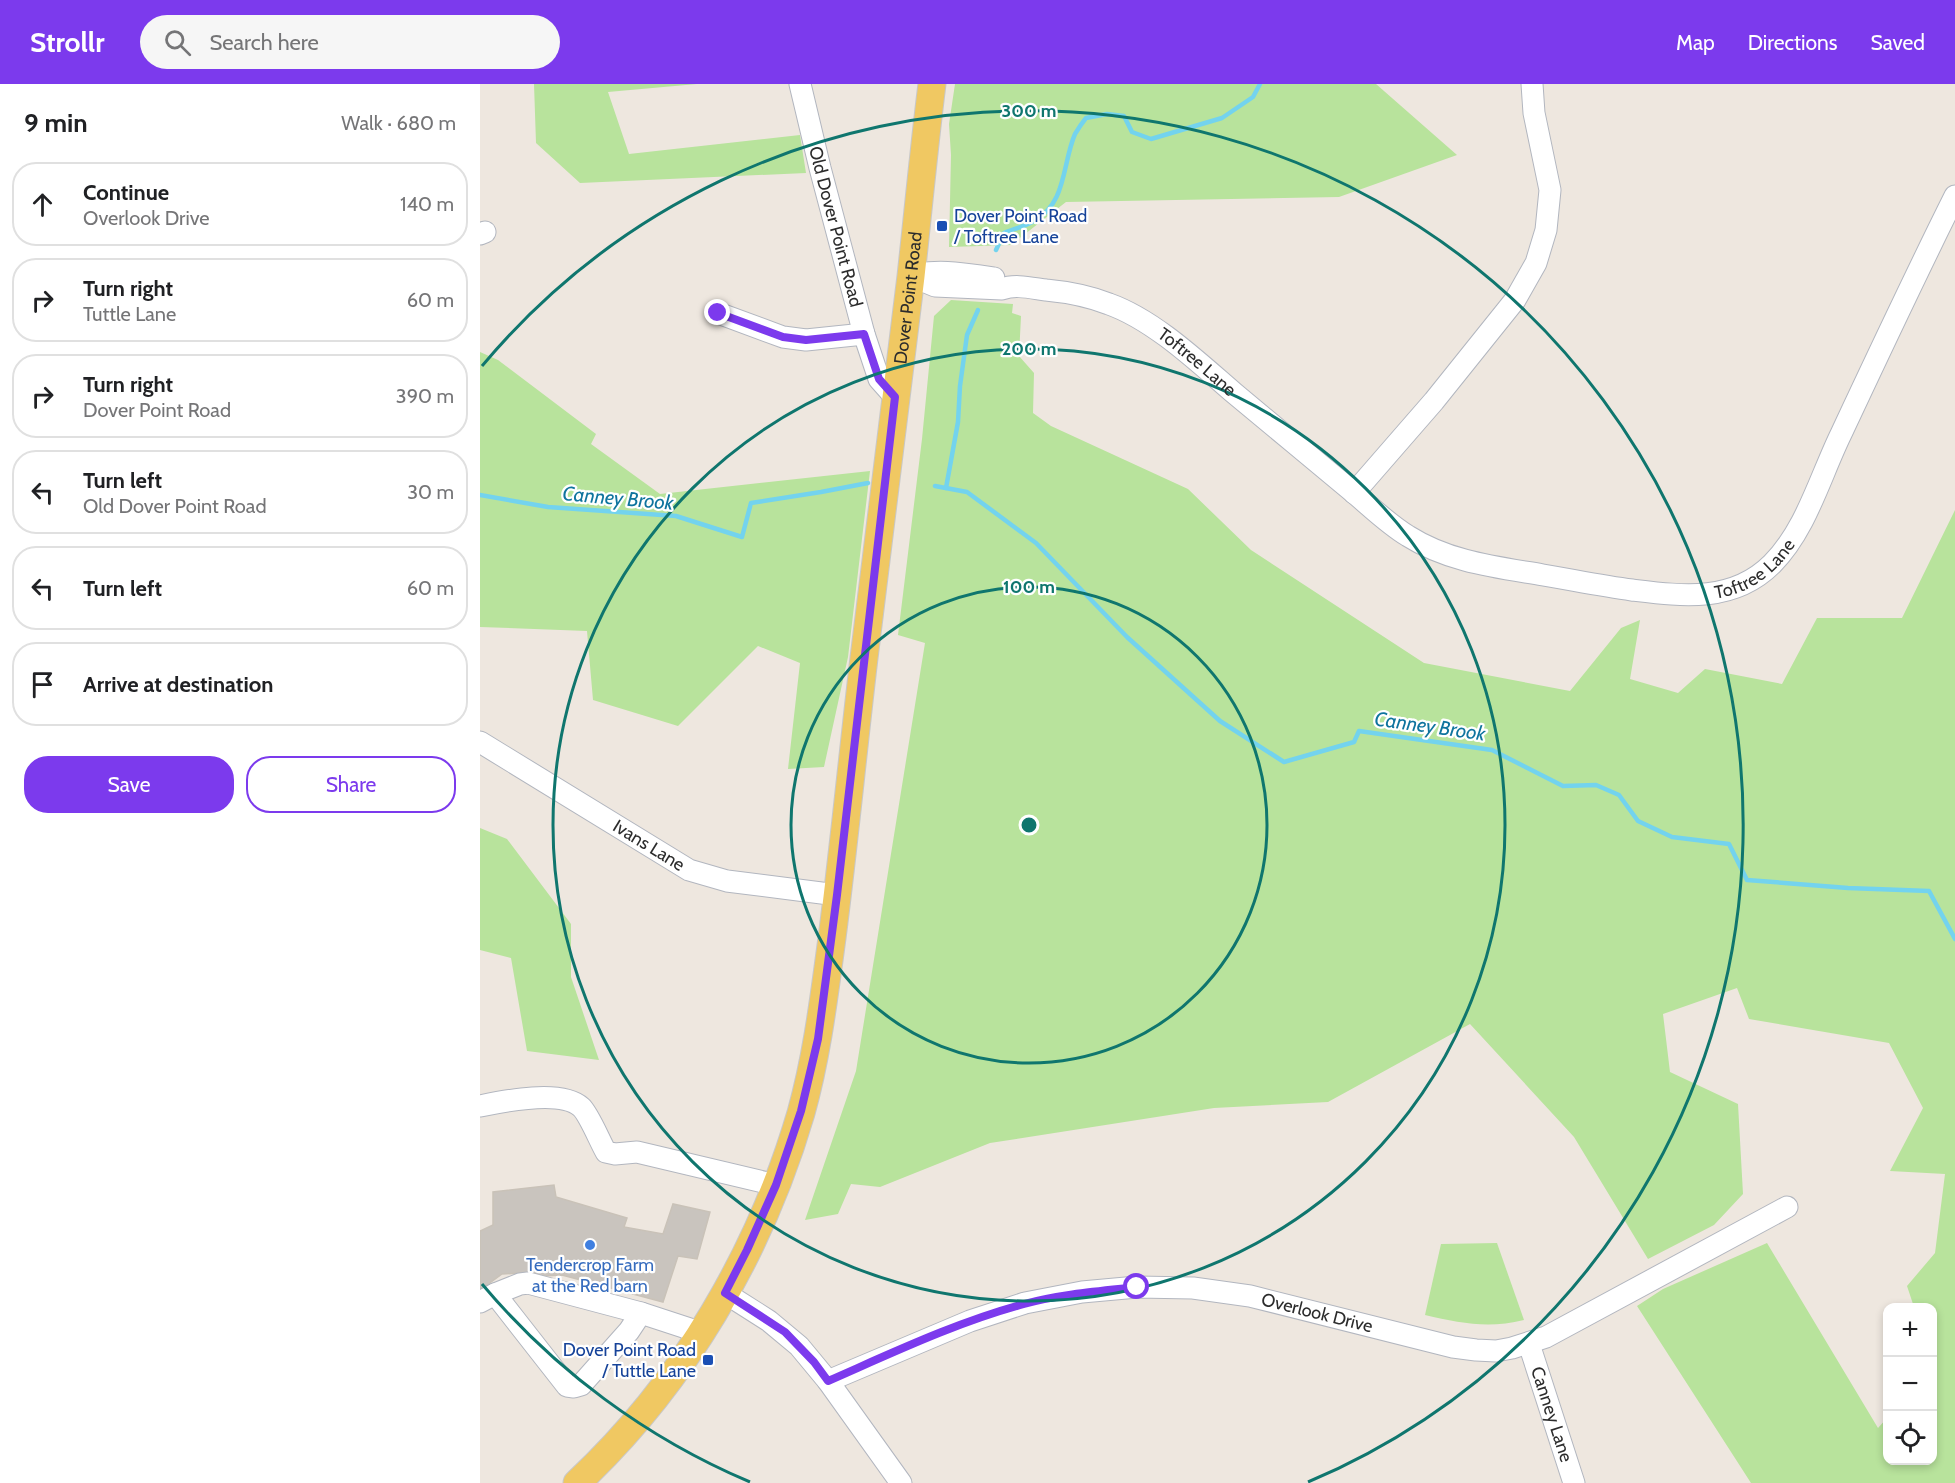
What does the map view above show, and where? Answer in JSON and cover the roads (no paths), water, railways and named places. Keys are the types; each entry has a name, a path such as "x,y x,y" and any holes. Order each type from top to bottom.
{"main road":[{"name":"Dover Point Road","path":"577,1483 657,1396 702,1333 747,1250 776,1185 801,1111 824,1001 932,84"}],"street":[{"name":"Old Dover Point Road","path":"800,84 864,334 879,379 895,397"},
{"path":"1354,493 1434,401 1508,309 1536,263 1546,230 1550,190 1534,113 1532,84"},
{"name":"Toftree Lane","path":"911,276 936,272 1002,279 1010,286 1052,290 1110,304 1136,317 1202,366 1407,536 1440,553 1476,564 1624,589 1682,596 1710,594 1737,588 1753,579 1782,554 1792,538 1955,196"},
{"path":"718,313 783,337 806,340 864,334"},
{"name":"Ivans Lane","path":"480,742 689,870 726,881 837,895"},
{"path":"480,1106 524,1098 559,1099 575,1103 583,1108 606,1152 615,1154 637,1152 776,1185"},
{"name":"Overlook Drive","path":"828,1381 970,1321 1025,1303 1082,1292 1137,1287 1193,1288 1250,1296 1454,1347 1496,1351 1529,1344 1546,1337 1787,1207"},
{"path":"641,1313 629,1331 581,1385 574,1387 567,1386 488,1298 520,1284 528,1283 641,1313 702,1333"},
{"path":"725,1293 785,1332 814,1362 901,1483"},
{"name":"Canney Lane","path":"1529,1344 1574,1483"}],"waterway":[{"path":"996,250 1004,233 1034,221 1052,204 1062,182 1075,134 1086,118 1107,114 1124,116 1132,132 1151,139 1222,118 1253,97 1260,84"},
{"path":"946,488 958,422 967,335 978,310"},
{"name":"Canney Brook","path":"480,495 548,507 676,516 742,537 751,503 868,483"},
{"name":"Canney Brook","path":"935,486 967,492 1036,543 1127,637 1220,721 1284,762 1354,742 1359,731 1492,750 1563,786 1596,785 1619,795 1638,821 1672,837 1729,844 1747,880 1848,888 1929,891 1955,939"}],"place":[{"name":"Dover Point Road / Toftree Lane","path":"942,226"},
{"name":"Tendercrop Farm at the Red barn","path":"590,1245"},
{"name":"Dover Point Road / Tuttle Lane","path":"708,1360"}]}
